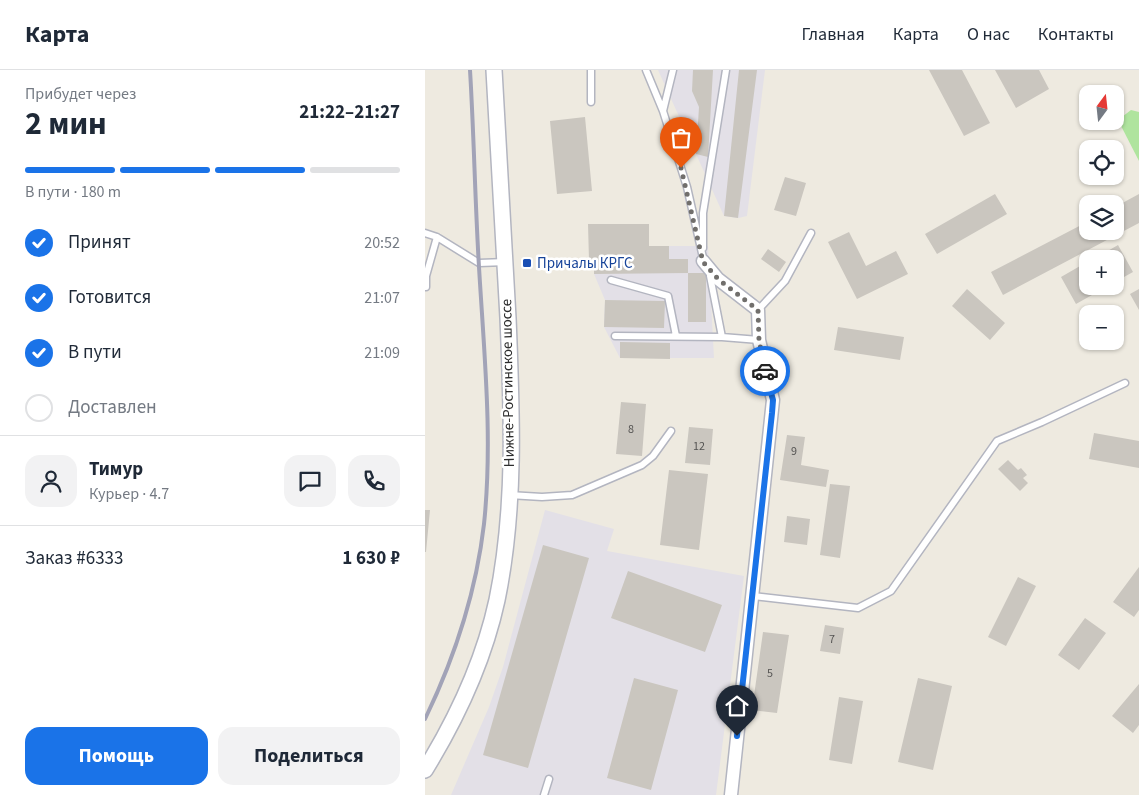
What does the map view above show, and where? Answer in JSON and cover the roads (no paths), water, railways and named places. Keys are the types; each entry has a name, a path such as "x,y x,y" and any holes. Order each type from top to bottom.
{"street":[{"name":"Нижне-Ростинское шоссе","path":"425,770 459,706 482,652 502,569 509,494 512,429 494,70"},
{"path":"703,262 718,279 758,310 759,340 773,400 731,795"}],"lane":[{"path":"591,70 591,102"},
{"path":"646,70 663,111 687,187 703,262 713,282 722,337"},
{"path":"663,111 673,70"},
{"path":"703,262 703,213 726,70"},
{"path":"425,233 479,263 505,262"},
{"path":"758,310 785,280 811,233"},
{"path":"426,287 426,276 437,238"},
{"path":"611,280 668,296 676,336"},
{"path":"615,336 722,337 759,340"},
{"path":"753,596 858,608 891,591 997,441 1125,383"},
{"path":"509,494 542,497 572,495 642,465 653,456 671,431"},
{"path":"544,795 549,779"}],"railway":[{"path":"425,719 446,672 470,600 480,550 487,492 487,396 470,70"}],"place":[{"name":"Причалы КРГС","path":"527,263"}]}
